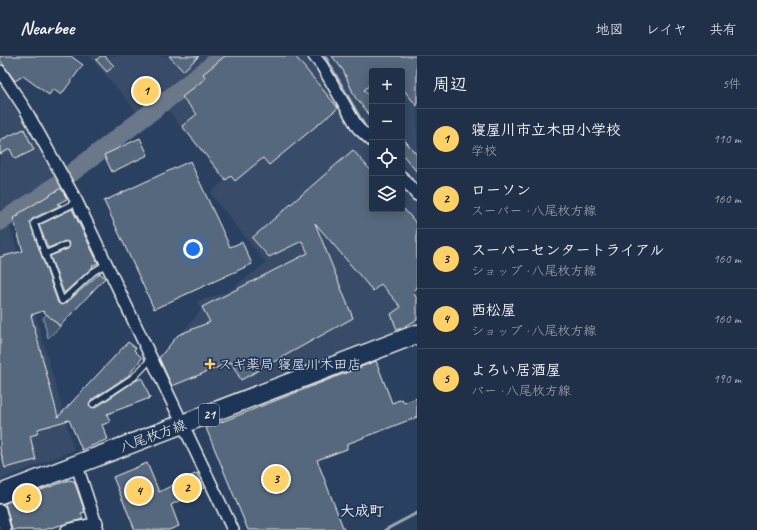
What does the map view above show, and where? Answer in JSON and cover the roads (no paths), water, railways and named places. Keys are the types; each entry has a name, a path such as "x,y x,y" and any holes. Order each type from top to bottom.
{"main road":[{"name":"八尾枚方線","path":"0,494 76,463 184,424 417,334"}],"street":[{"path":"314,56 322,66 358,128 371,140"},
{"path":"0,71 25,109 77,202 184,424 233,530"},
{"path":"405,181 417,195"},
{"path":"67,530 97,526 76,463"},
{"path":"0,510 4,530"}],"lane":[{"path":"77,202 34,223 62,301 93,272 106,264"},
{"path":"45,254 66,245"},
{"path":"93,404 134,376 152,358"}],"waterway":[{"path":"0,222 43,195 208,68 220,56"},
{"path":"325,56 367,130"},
{"path":"385,530 417,513"}],"place":[{"name":"寝屋川市立木田小学校","path":"146,91"},
{"name":"スギ薬局 寝屋川木田店","path":"210,364"},
{"name":"スーパーセンタートライアル","path":"276,479"},
{"name":"ローソン","path":"187,488"},
{"name":"西松屋","path":"139,491"},
{"name":"よろい居酒屋","path":"27,498"}],"district":[{"name":"大成町","path":"362,511"}]}
